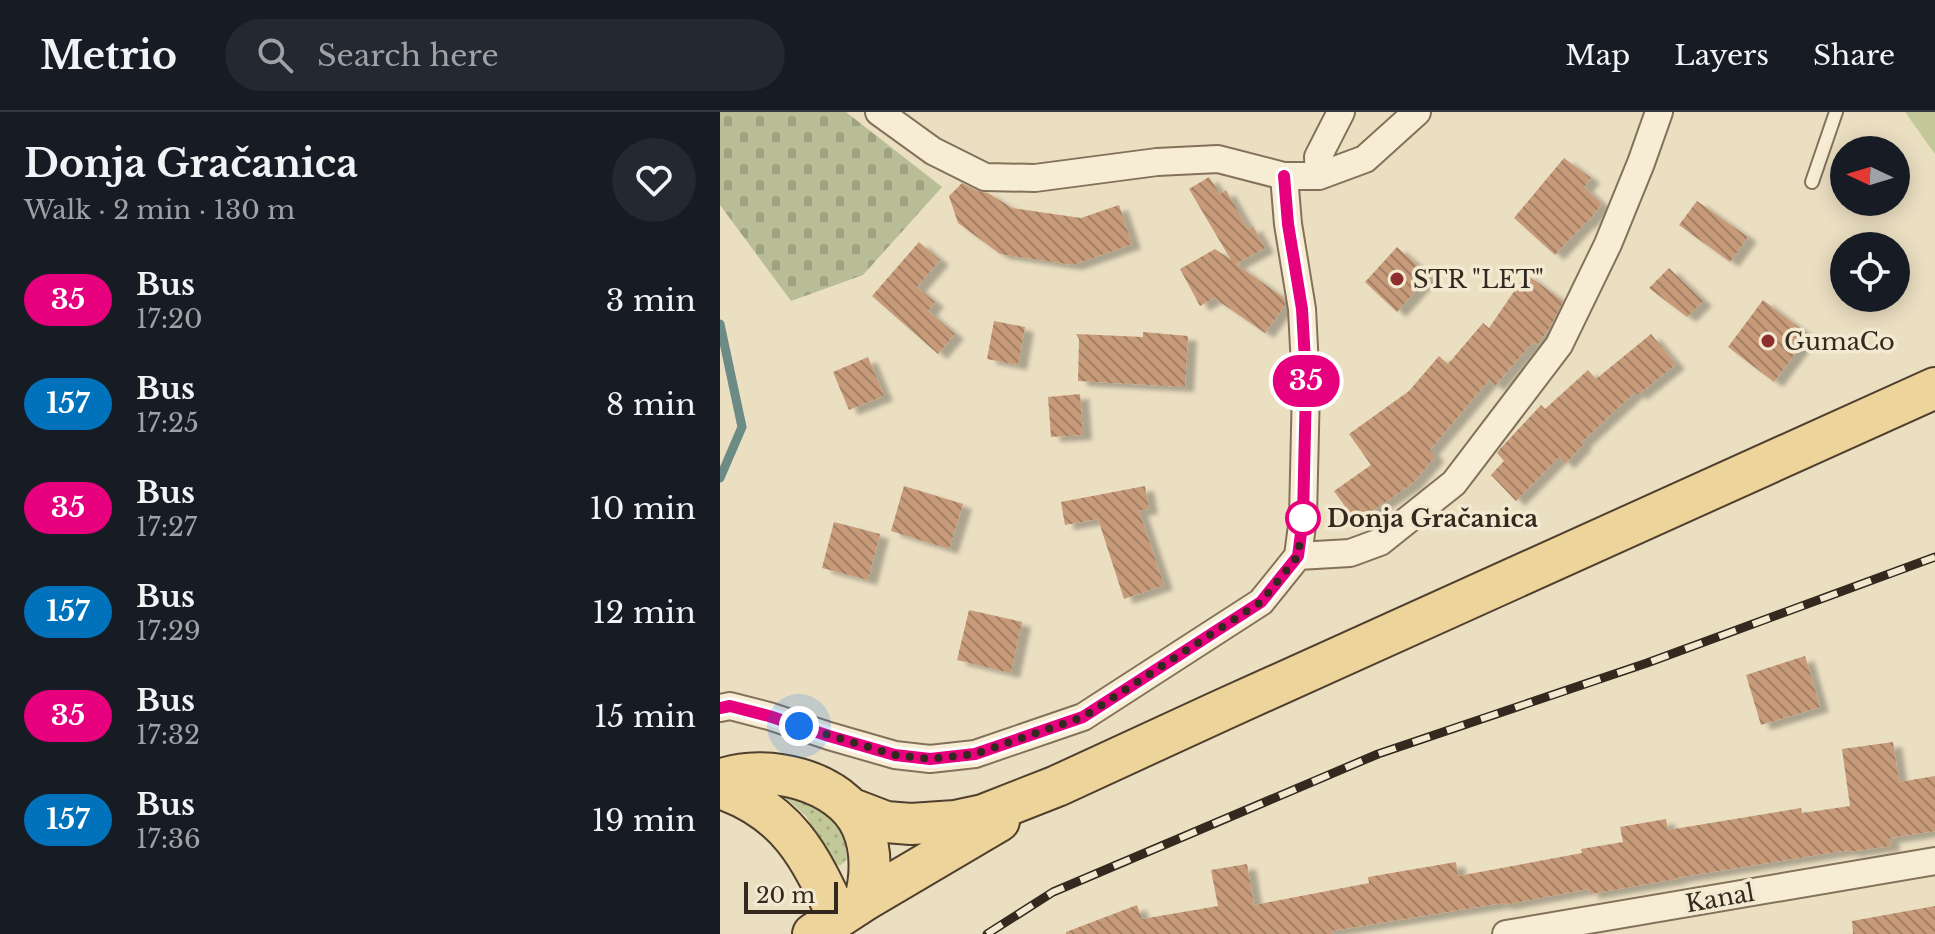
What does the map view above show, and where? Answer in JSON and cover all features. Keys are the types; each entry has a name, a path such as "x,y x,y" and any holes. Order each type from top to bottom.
{"main road":[{"path":"720,780 753,773 779,773 806,781 832,794 852,809 886,822 955,821 983,815 1057,786 1935,388"},
{"path":"839,917 1057,786"},
{"path":"720,788 761,806 785,828 807,854 839,917"},
{"path":"839,917 870,878 869,852 863,828 852,809"}],"street":[{"path":"879,112 933,151 985,177 1035,178 1157,162 1218,159 1284,176 1319,176 1365,159 1417,112"},
{"path":"1319,176 1318,157 1341,112"},
{"path":"1298,556 1350,553 1380,542 1454,483 1559,345 1608,244 1659,112"},
{"path":"720,708 730,706 769,716 895,755 930,759 975,754 1083,717 1261,602 1298,556 1303,518 1306,386 1302,309 1288,224 1284,176"},
{"name":"Kanal","path":"1506,934 1935,861"}],"lane":[{"path":"1812,182 1836,112"}],"green space":[{"path":"720,112 846,112 942,187 863,275 791,301 720,205"},
{"path":"1905,112 1935,112 1935,154"},
{"path":"793,787 823,809 836,824 847,859 840,866 830,860 806,816 779,792"}],"building":[{"path":"1564,158 1591,178 1584,187 1602,204 1555,255 1514,218"},
{"path":"1209,177 1220,194 1226,190 1248,229 1253,226 1265,248 1236,264 1284,298 1285,305 1265,333 1214,298 1200,306 1180,269 1215,249 1231,260 1189,189"},
{"path":"962,183 988,193 1012,208 1081,218 1119,205 1132,244 1073,265 1000,254 958,223 949,196"},
{"path":"1697,201 1748,237 1730,262 1679,225"},
{"path":"919,242 940,260 917,287 935,302 928,311 955,334 938,354 872,296"},
{"name":"STR \"LET\"","path":"1397,247 1429,276 1397,312 1365,282"},
{"path":"1669,268 1703,301 1687,317 1649,288"},
{"path":"1526,274 1563,301 1550,327 1537,345 1533,342 1495,386 1489,380 1430,450 1435,457 1412,484 1356,522 1334,491 1371,465 1349,434 1409,391 1439,356 1448,364 1483,323 1489,328"},
{"name":"GumaCo","path":"1763,300 1809,335 1774,382 1728,347"},
{"path":"994,321 1025,327 1018,365 987,359"},
{"path":"1143,332 1188,336 1185,387 1078,381 1079,339 1076,334 1143,337"},
{"path":"1651,334 1676,364 1638,395 1635,392 1581,443 1583,445 1565,464 1559,457 1516,501 1491,475 1504,461 1497,453 1499,450 1541,405 1545,409 1588,370 1596,379"},
{"path":"868,357 884,396 849,410 833,372"},
{"path":"1080,394 1083,435 1051,437 1048,397"},
{"path":"904,486 963,504 949,549 891,531"},
{"path":"1145,486 1149,509 1139,511 1164,585 1124,599 1098,519 1065,525 1061,502"},
{"path":"834,522 880,534 868,580 822,568"},
{"path":"969,610 1022,622 1011,673 957,660"},
{"path":"1805,656 1820,707 1761,725 1746,675"},
{"path":"1893,742 1899,782 1935,776 1935,831 1890,838 1891,846 1848,850 1590,894 1589,889 1332,931 1333,934 1066,934 1137,905 1142,919 1218,906 1211,870 1247,864 1254,905 1369,883 1368,877 1456,862 1458,876 1582,853 1581,849 1623,842 1620,827 1666,819 1668,830 1801,808 1802,813 1850,806 1842,749"},
{"path":"1935,906 1935,934 1853,934 1852,921"}],"waterway":[{"path":"720,324 742,427 720,478"}],"railway":[{"path":"987,934 1053,892 1378,754 1647,663 1935,557"}],"bus line":[{"name":"35","path":"720,708 730,706 769,716 895,755 930,759 975,754 1083,717 1261,602 1298,556 1303,518 1305,360 1302,309 1288,224 1284,176"}],"place":[{"name":"STR \"LET\"","path":"1397,279"},
{"name":"GumaCo","path":"1768,341"},
{"name":"Donja Gračanica","path":"1303,518"}],"route":[{"path":"799,726 895,755 930,759 975,754 1083,717 1261,602 1298,556 1303,518"}]}
